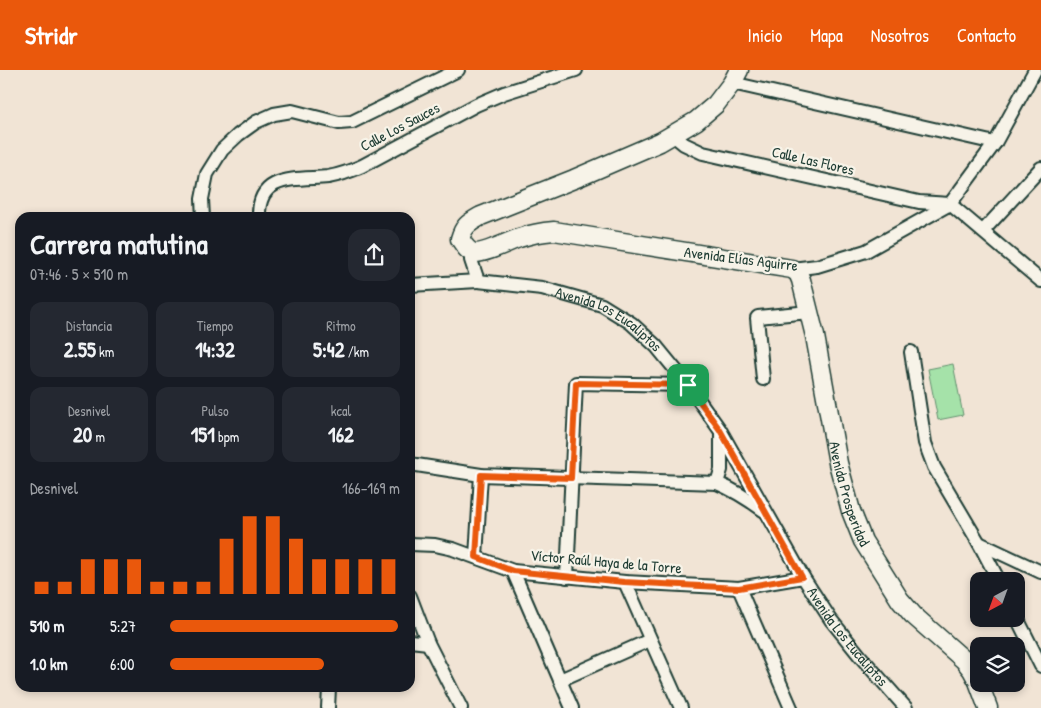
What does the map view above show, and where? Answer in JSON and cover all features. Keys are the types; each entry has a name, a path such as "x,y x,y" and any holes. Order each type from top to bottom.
{"street":[{"path":"203,212 202,199 207,174 222,150 256,122 274,114 292,111 339,123 352,122 458,70"},
{"name":"Calle Los Sauces","path":"259,212 259,204 263,192 274,184 293,179 345,173 362,166 476,105 504,93 576,70"},
{"name":"Avenida Elías Aguirre","path":"466,246 480,253 520,237 538,232 554,231 792,269 817,266 866,251 950,204 995,143 1035,70"},
{"path":"478,281 466,246 463,230 470,223 481,216 574,179 673,135 696,121 716,104 736,77 995,143"},
{"name":"Calle Las Flores","path":"673,135 684,144 704,153 919,202 950,204"},
{"path":"982,232 1041,168"},
{"path":"950,204 982,232 1039,275"},
{"name":"Avenida Prosperidad","path":"792,269 798,273 801,280 815,336 838,462 851,511 863,541 900,600 913,615 970,668"},
{"name":"Avenida Los Eucaliptos","path":"415,286 478,281 542,288 602,305 631,323 656,346 688,385 720,430 802,577 831,620 906,708"},
{"path":"763,380 757,318 809,312"},
{"path":"911,352 925,443 934,467 980,543 994,572"},
{"path":"567,577 576,383 688,385"},
{"path":"718,483 721,470 720,430"},
{"path":"415,465 481,475 718,483 742,494 768,515"},
{"path":"476,557 481,475"},
{"path":"980,543 1041,572"},
{"name":"Víctor Raúl Haya de la Torre","path":"415,544 435,545 453,549 513,571 624,582 739,588 802,577"},
{"path":"513,571 572,708"},
{"path":"624,582 681,708"},
{"path":"739,588 792,708"},
{"path":"415,609 428,643 461,708"},
{"path":"1022,628 1041,666"},
{"path":"560,680 650,640"},
{"path":"415,642 428,643"},
{"path":"328,708 329,692"},
{"name":"Avenida Prosperidad","path":"982,692 988,708"}],"green space":[{"path":"953,364 963,415 938,420 928,369"}],"route":[{"path":"576,383 688,385 720,430 802,577 739,588 624,582 513,571 476,557 481,475 571,478 576,383"}]}
